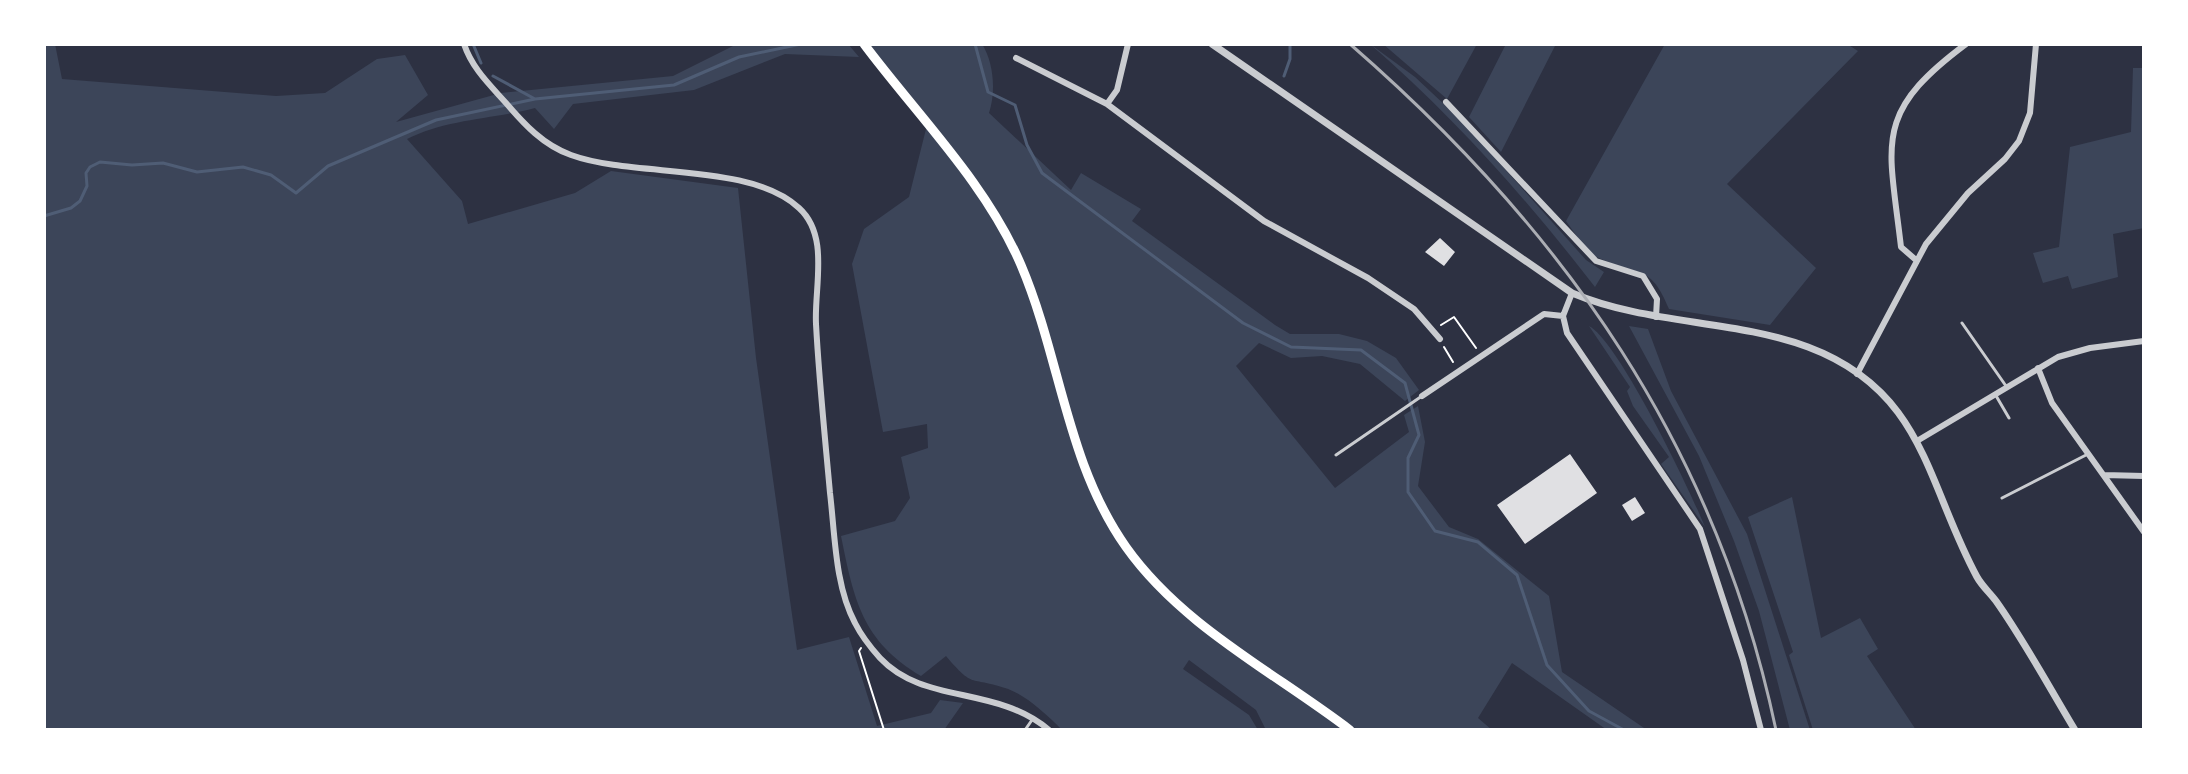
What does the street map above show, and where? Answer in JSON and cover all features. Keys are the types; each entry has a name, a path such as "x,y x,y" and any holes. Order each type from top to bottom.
{"main road":[{"path":"864,44 1005,232 1031,295 1078,456 1101,506 1126,547 1156,584 1193,618 1350,730"}],"street":[{"path":"464,44 471,62 516,115 538,137 571,155 749,183 799,207 817,244 816,321 835,540 844,594 855,624 891,668 920,684 1007,703 1034,717 1049,730"},
{"path":"1107,104 1117,90 1128,44"},
{"path":"1212,44 1572,293 1656,317 1750,332 1799,344 1857,374 1890,400 1930,463 1958,539 1975,572 2075,730"},
{"path":"1916,260 1901,247 1892,131 1906,100 1937,66 1966,44"},
{"path":"1857,374 1916,260 1938,226 2019,141 2030,113 2036,44"},
{"path":"1016,58 1107,104 1264,221 1368,278 1414,309 1440,339"},
{"path":"1446,102 1596,261 1643,276 1657,299 1656,317"},
{"path":"1572,293 1563,316 1567,333 1700,529 1743,660 1761,730"},
{"path":"1422,396 1544,314 1563,316"},
{"path":"1917,441 2058,357 2090,348 2144,341"},
{"path":"2038,368 2052,403 2144,532"},
{"path":"2103,475 2144,476"},
{"path":"881,674 891,668"}],"lane":[{"path":"1962,323 2006,386"},
{"path":"1995,394 2009,418"},
{"path":"1336,455 1422,396"},
{"path":"2002,498 2088,454"},
{"path":"1025,730 1034,717"}],"path":[{"path":"1433,331 1454,317 1482,356"},
{"path":"1440,339 1459,371"},
{"path":"868,641 859,651 884,730"}],"shaded area":[{"path":"44,44 55,44 62,79 276,96 325,93 377,59 405,55 428,95 396,122 501,93 673,76 737,44 848,44 859,57 785,54 694,90 573,104 554,129 535,108 454,123 407,139 462,201 468,224 575,193 611,171 738,188 756,358 797,650 849,637 877,726 931,713 940,700 963,703 944,730 44,730"},
{"path":"864,44 982,44 993,78 989,113 1071,190 1081,173 1141,209 1132,221 1290,334 1339,334 1367,341 1396,358 1419,390 1405,401 1360,364 1322,356 1291,358 1259,343 1236,366 1335,488 1409,432 1404,415 1418,406 1425,442 1418,486 1449,527 1478,539 1549,596 1562,672 1647,730 1607,730 1512,663 1478,718 1492,730 1266,730 1256,710 1189,660 1183,669 1249,715 1258,730 1062,730 1020,695 972,680 946,656 921,676 901,663 885,648 864,617 856,599 841,536 895,521 910,498 901,457 928,448 927,424 883,432 852,264 864,229 909,197 927,125"},
{"path":"1370,44 1415,77 1463,122 1586,260 1604,272 1595,287 1488,160"},
{"path":"1383,44 1477,44 1447,99"},
{"path":"1506,44 1556,44 1501,152 1469,117"},
{"path":"1665,44 1847,44 1858,51 1727,184 1816,268 1770,325 1669,309 1650,278 1591,253 1566,221"},
{"path":"2133,68 2144,68 2144,228 2113,234 2118,277 2072,289 2068,276 2043,283 2033,253 2059,247 2070,147 2131,132"},
{"path":"1589,326 1602,337 1634,385 1705,527 1661,464 1669,457 1633,406 1627,391 1630,387"},
{"path":"1629,326 1648,329 1671,391 1747,534 1810,730 1790,730 1759,611 1734,541 1699,456"},
{"path":"1792,497 1821,638 1860,618 1878,649 1867,656 1916,730 1813,730 1789,655 1793,652 1748,517"}],"building":[{"path":"1440,238 1455,252 1444,266 1425,252"},
{"path":"1570,454 1597,493 1525,544 1497,505"},
{"path":"1635,497 1645,513 1632,521 1622,505"}],"waterway":[{"path":"473,44 481,63"},
{"path":"44,216 71,208 80,201 87,186 86,173 100,162 132,165 163,163 197,172 243,167 271,175 296,193 328,166 436,120 535,99 674,85 739,57 801,44"},
{"path":"975,44 988,92 1015,105 1027,145 1042,173 1243,323 1291,347 1361,350 1405,383 1419,435 1408,458 1408,492 1435,531 1478,542 1517,575 1547,665 1589,711 1624,730"},
{"path":"1284,76 1290,59 1290,44"},
{"path":"493,76 535,99"}],"railway":[{"path":"1350,44 1428,116 1499,191 1564,269 1622,351 1672,438 1714,529 1749,627 1776,730"}]}
